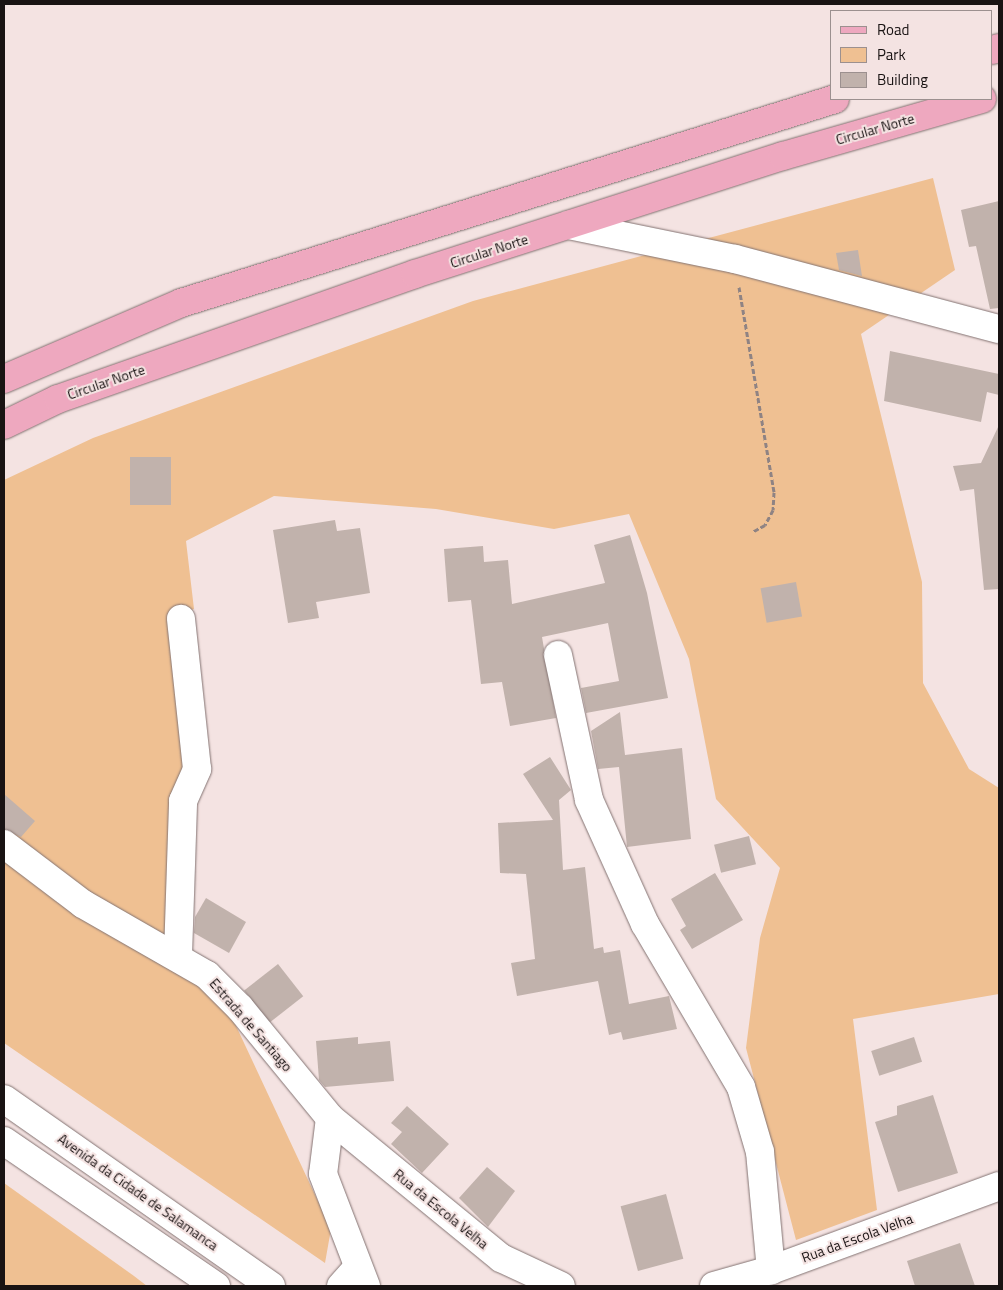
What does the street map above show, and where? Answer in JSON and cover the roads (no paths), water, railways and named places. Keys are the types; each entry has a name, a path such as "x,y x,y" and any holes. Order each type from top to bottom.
{"main road":[{"path":"4,379 181,303 832,100"},
{"name":"Circular Norte","path":"4,425 58,399 569,225 979,100"}],"street":[{"path":"569,225 735,259 999,329"},
{"path":"178,955 183,801 197,769 181,619"},
{"path":"558,655 589,800 645,924 741,1087 760,1152 771,1270"},
{"name":"Estrada de Santiago","path":"4,844 83,904 178,955 208,975 240,1008 330,1118"},
{"name":"Avenida da Cidade de Salamanca","path":"4,1099 271,1286"},
{"path":"330,1118 323,1174 355,1280"},
{"name":"Rua da Escola Velha","path":"330,1118 501,1258 561,1286"},
{"path":"4,1141 216,1286"},
{"name":"Rua da Escola Velha","path":"714,1286 771,1270 999,1186"}]}
